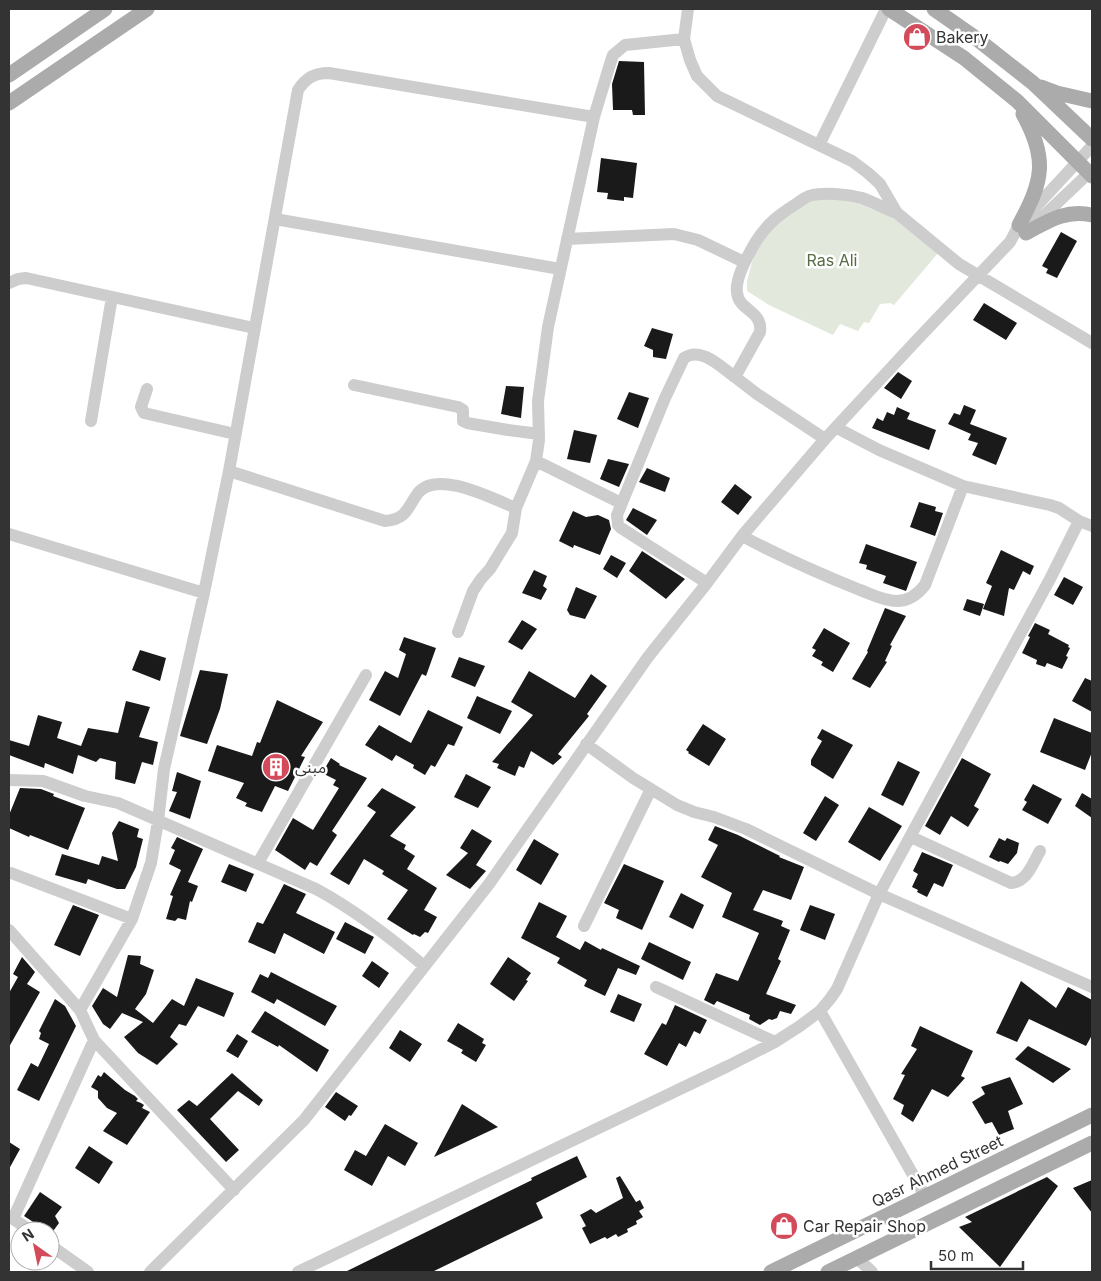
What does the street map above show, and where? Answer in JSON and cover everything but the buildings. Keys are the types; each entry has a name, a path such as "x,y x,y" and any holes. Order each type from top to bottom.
{"main road":[{"path":"9,74 105,9"},
{"path":"9,103 147,9"},
{"path":"888,9 964,58 1017,101 1091,173"},
{"path":"934,9 977,39 1033,83 1092,140"},
{"path":"964,58 977,39"},
{"path":"1033,83 1057,94 1092,100"},
{"path":"1017,101 1035,139 1040,166 1036,190 1023,229"},
{"path":"1023,229 1065,214 1082,213 1092,215"},
{"name":"Qasr Ahmed Street","path":"771,1272 1092,1115"},
{"path":"828,1272 1092,1143"}],"street":[{"path":"688,9 684,39 690,60 697,76 717,96 852,161 868,173 886,192 897,213"},
{"path":"819,145 888,9"},
{"path":"458,632 473,591 490,569 512,533 516,508 536,461 539,434 538,401 548,327 594,116 613,54 625,45 684,39"},
{"path":"80,1010 132,919 146,880 158,821 164,769 204,593 229,471 298,90 304,81 319,73 346,75 594,116"},
{"path":"1023,229 1092,146"},
{"path":"150,1272 304,1120 489,884 648,657 742,536 825,439 1023,229 1091,173"},
{"path":"734,376 760,332 761,326 759,319 737,297 737,288 744,262 770,222 810,196 834,195 860,198 897,213 959,264 1092,344"},
{"path":"275,219 560,269"},
{"path":"567,239 674,234 698,240 744,262"},
{"path":"9,284 18,279 26,278 254,328"},
{"path":"91,421 112,297"},
{"path":"707,583 622,528 618,525 616,515 684,358 689,355 702,354 757,394 825,439"},
{"path":"354,385 458,407 463,410 463,421 466,423 539,434"},
{"path":"147,389 141,407 144,413 235,434"},
{"path":"836,428 879,450 963,486 1050,505 1092,526"},
{"path":"536,461 621,502"},
{"path":"229,471 385,521 401,517 406,513 419,492 431,484 444,483 461,487 516,508"},
{"path":"742,536 776,554 841,582 884,599 901,601 920,592 925,585 963,486"},
{"path":"298,1272 659,1100 775,1042 820,1011 837,989 879,894 1079,521"},
{"path":"9,534 204,593"},
{"path":"258,863 366,675"},
{"path":"586,744 677,805 714,817 772,841 879,894 1092,986"},
{"path":"9,780 43,781 85,796 118,803 258,863 345,904 424,966"},
{"path":"584,926 651,789"},
{"path":"911,837 1010,883 1026,876 1040,851"},
{"path":"11,873 132,919"},
{"path":"11,935 80,1010 94,1040 234,1190"},
{"path":"656,987 775,1042"},
{"path":"820,1011 925,1196"},
{"path":"11,1217 94,1040"},
{"path":"60,1252 88,1272"},
{"path":"857,1258 872,1272"}],"green space":[{"name":"Ras Ali","path":"831,195 885,210 939,252 894,305 890,303 880,304 869,323 864,322 858,331 840,324 833,335 769,305 747,291 747,281 752,262 760,242 794,207"}],"place":[{"name":"Bakery","path":"917,37"},
{"name":"مبنى","path":"276,767"},
{"name":"Car Repair Shop","path":"784,1226"}]}
